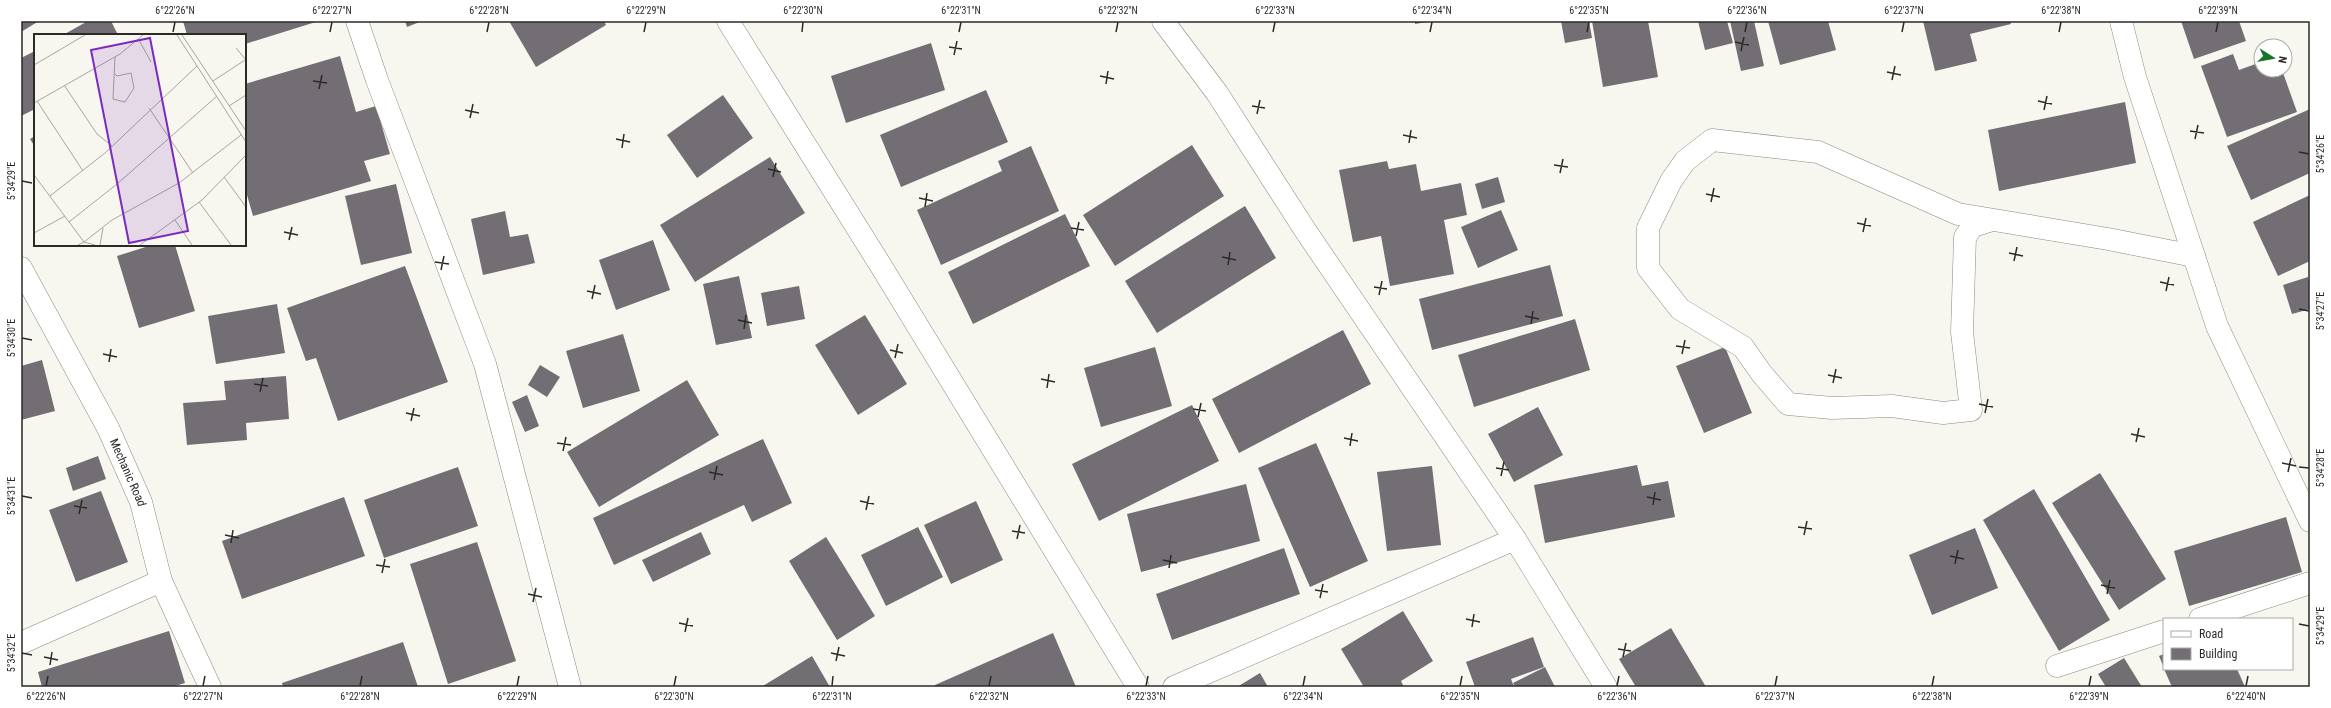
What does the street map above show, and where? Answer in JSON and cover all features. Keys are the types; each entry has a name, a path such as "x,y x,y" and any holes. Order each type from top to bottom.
{"street":[{"path":"357,21 377,80 485,364 570,687"},
{"path":"728,21 876,259 1138,687"},
{"path":"1163,21 1217,93 1305,230 1515,539 1606,687"},
{"path":"2121,21 2135,77 2217,326 2310,521"},
{"path":"1992,220 1973,226 1965,237 1962,332 1971,410 1943,413 1892,406 1832,408 1788,404 1762,374 1743,347 1680,309 1648,268 1648,228 1670,181 1685,161 1712,140 1818,152 1958,214 2108,239 2194,256"},
{"name":"Mechanic Road","path":"21,268 108,428 141,502 161,581 210,687"},
{"path":"1174,687 1515,539"},
{"path":"21,643 161,581"},
{"path":"2203,618 2310,583"},
{"path":"2057,666 2163,631"}],"building":[{"path":"21,21 39,21 21,32"},
{"path":"88,21 111,21 118,34 65,34"},
{"path":"183,21 319,21 246,44 246,34 187,34"},
{"path":"405,21 422,21 407,27"},
{"path":"509,21 604,21 606,25 536,67"},
{"path":"1415,21 1427,21 1427,22 1415,24"},
{"path":"1561,21 1589,21 1592,38 1565,43"},
{"path":"1592,21 1648,21 1658,77 1603,87"},
{"path":"1698,21 1727,21 1733,43 1705,50"},
{"path":"1730,21 1754,21 1764,66 1741,71"},
{"path":"1768,21 1828,21 1836,50 1780,65"},
{"path":"1923,21 2010,21 2011,24 1970,34 1977,61 1935,71"},
{"path":"2181,21 2239,21 2246,41 2194,59"},
{"path":"931,43 945,90 846,123 831,76"},
{"path":"34,52 34,110 21,116 21,58"},
{"path":"2233,54 2239,70 2253,65 2253,78 2285,78 2297,112 2227,137 2201,66"},
{"path":"340,56 356,112 376,106 390,154 364,161 371,181 253,216 246,192 246,84"},
{"path":"986,90 1008,142 901,187 880,135"},
{"path":"723,95 753,138 697,178 667,135"},
{"path":"2125,102 2136,163 1999,191 1988,130"},
{"path":"2310,109 2310,173 2251,200 2227,146"},
{"path":"34,137 34,145 30,139"},
{"path":"1192,145 1224,196 1115,266 1083,215"},
{"path":"1031,146 1059,211 941,265 917,210 1002,171 998,161"},
{"path":"770,157 805,213 695,282 660,225"},
{"path":"1387,161 1389,169 1416,164 1421,191 1461,183 1467,215 1444,220 1454,274 1390,286 1381,236 1353,242 1339,170"},
{"path":"1498,177 1505,202 1482,209 1475,184"},
{"path":"396,184 412,253 361,265 345,196"},
{"path":"2310,195 2310,261 2278,276 2253,222"},
{"path":"1245,206 1276,258 1157,333 1125,281"},
{"path":"1501,210 1518,250 1478,268 1461,227"},
{"path":"505,211 510,237 528,234 535,263 483,275 471,219"},
{"path":"1065,214 1090,266 973,324 948,272"},
{"path":"653,240 670,290 616,310 599,260"},
{"path":"149,246 175,246 195,311 139,328 117,256"},
{"path":"1550,265 1563,316 1432,350 1419,299"},
{"path":"405,266 448,382 338,421 316,358 306,361 287,308"},
{"path":"739,276 752,338 716,345 703,284"},
{"path":"2308,277 2310,285 2310,309 2292,314 2283,285"},
{"path":"799,286 805,319 767,326 761,293"},
{"path":"277,304 285,353 216,364 208,316"},
{"path":"865,315 907,384 858,415 815,345"},
{"path":"1575,319 1590,370 1474,407 1458,355"},
{"path":"1343,330 1371,384 1239,453 1212,399"},
{"path":"623,334 640,391 583,408 566,351"},
{"path":"1155,347 1172,406 1101,427 1084,368"},
{"path":"1725,347 1752,413 1704,433 1676,366"},
{"path":"42,360 55,411 21,420 21,366"},
{"path":"540,365 560,377 547,397 528,385"},
{"path":"286,376 289,419 246,423 247,440 187,445 183,403 226,400 224,381"},
{"path":"687,380 719,435 599,507 567,452"},
{"path":"527,395 539,426 525,432 512,402"},
{"path":"1192,405 1219,461 1099,521 1072,464"},
{"path":"1538,407 1563,455 1514,482 1488,434"},
{"path":"763,439 792,503 752,522 744,505 614,565 593,518"},
{"path":"1316,443 1368,561 1310,587 1258,468"},
{"path":"98,456 106,479 73,491 66,468"},
{"path":"1637,465 1642,486 1668,481 1675,517 1545,543 1534,485"},
{"path":"1432,466 1441,545 1387,551 1377,472"},
{"path":"458,467 478,526 384,558 364,500"},
{"path":"2100,473 2166,579 2119,610 2052,503"},
{"path":"1246,484 1260,541 1141,572 1127,514"},
{"path":"2034,489 2110,620 2059,651 1983,520"},
{"path":"101,491 128,562 76,582 49,510"},
{"path":"344,497 365,556 242,599 222,541"},
{"path":"976,501 1003,560 951,584 924,525"},
{"path":"2286,517 2302,572 2189,606 2174,551"},
{"path":"918,527 943,577 886,606 861,555"},
{"path":"1975,528 1998,588 1932,615 1909,555"},
{"path":"701,532 711,554 653,582 642,560"},
{"path":"826,537 875,616 837,640 789,561"},
{"path":"477,542 516,661 448,684 410,564"},
{"path":"1284,548 1300,594 1172,640 1156,594"},
{"path":"1403,611 1433,661 1401,681 1404,687 1364,687 1341,649"},
{"path":"1671,628 1706,687 1636,687 1619,659"},
{"path":"169,631 185,683 172,687 42,687 38,672"},
{"path":"1053,633 1076,687 936,687 935,685"},
{"path":"1533,637 1544,667 1511,679 1514,687 1475,687 1466,662"},
{"path":"403,642 418,687 283,687 282,683"},
{"path":"2163,654 2163,666 2159,656"},
{"path":"812,656 830,687 761,687"},
{"path":"2124,658 2142,687 2106,687 2098,674"},
{"path":"1545,667 1555,687 1515,687 1513,683"},
{"path":"2164,670 2237,670 2245,687 2172,687"},
{"path":"1260,673 1268,687 1237,687"}]}
